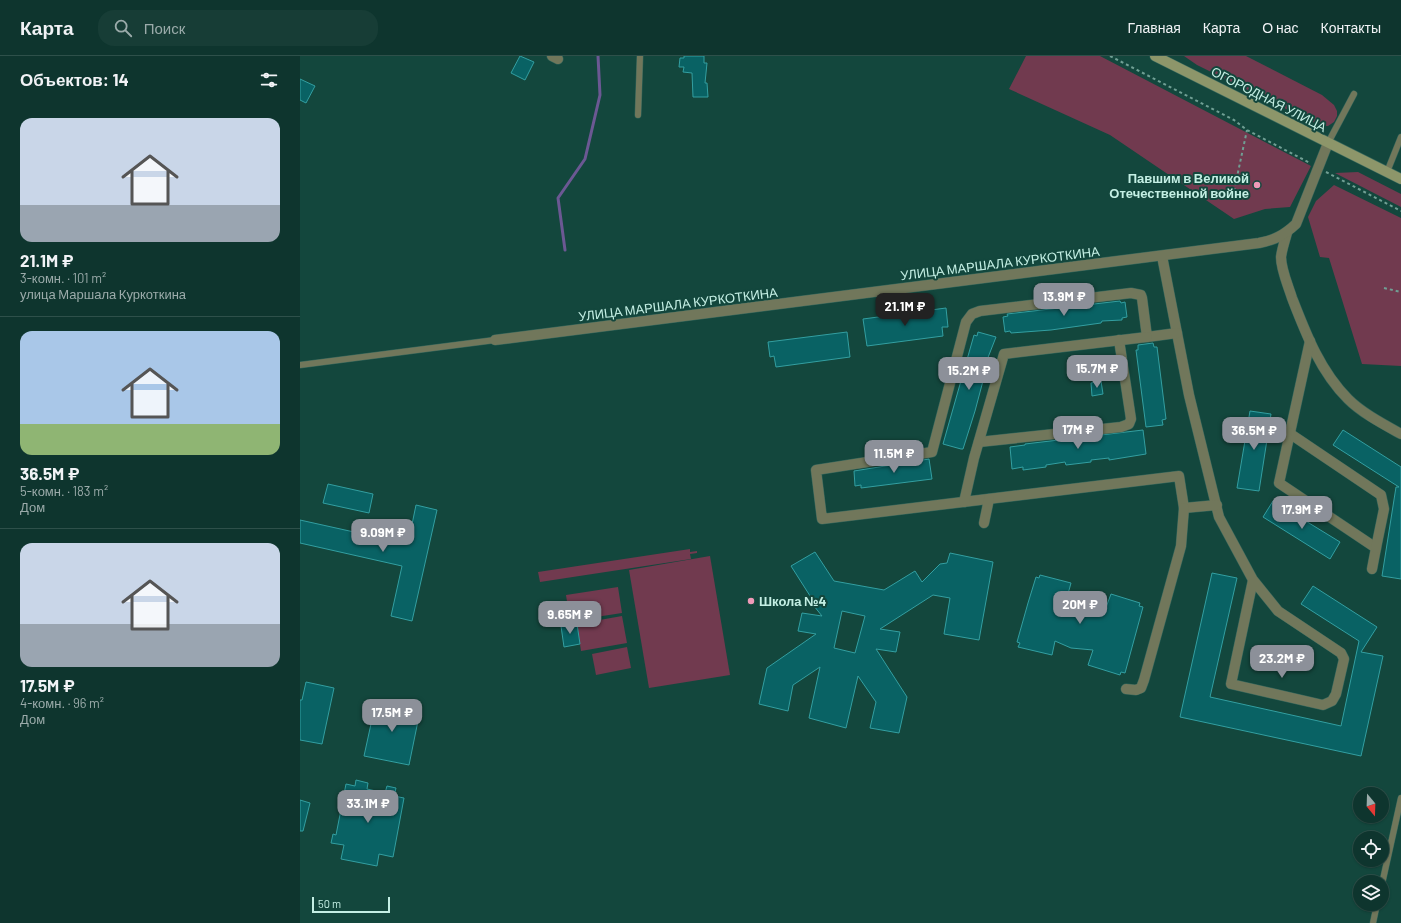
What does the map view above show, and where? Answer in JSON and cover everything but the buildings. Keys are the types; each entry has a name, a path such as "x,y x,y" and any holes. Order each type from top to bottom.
{"main road":[{"name":"ОГОРОДНАЯ УЛИЦА","path":"1155,56 1168,59 1328,143 1401,179"}],"street":[{"path":"1328,143 1296,224 1287,233 1281,257 1284,274 1310,341 1324,370 1336,387 1349,400 1383,425 1401,434"},
{"name":"УЛИЦА МАРШАЛА КУРКОТКИНА","path":"495,340 1259,243 1276,239 1287,233"},
{"path":"1162,256 1189,396 1219,517 1253,580 1278,611 1340,653 1344,659 1336,694 1332,701 1328,704 1323,705 1231,684 1253,580"},
{"path":"1126,689 1136,690 1141,688 1181,546 1184,508 1179,476 822,519 816,470 932,452 966,322 972,314 1131,293 1141,295 1147,337"},
{"path":"964,502 978,442 1004,354 1177,333"},
{"path":"978,442 1121,427 1129,424 1131,419 1119,340"},
{"path":"1310,341 1279,484 1376,548"},
{"path":"1289,433 1381,495 1384,509 1372,569"},
{"path":"984,523 989,499"},
{"path":"1184,508 1217,505"}],"lane":[{"path":"638,115 640,56"},
{"path":"1328,143 1354,94"},
{"path":"1387,172 1401,137"},
{"path":"300,365 495,340"},
{"path":"1384,875 1401,798"},
{"path":"1373,923 1376,911"}],"path":[{"path":"1110,56 1234,120 1247,130 1401,211"},
{"path":"1234,191 1247,130"},
{"path":"1384,288 1401,292"}],"shaded area":[{"path":"1026,56 1100,56 1311,166 1290,207 1265,209 1234,219 1110,135 1009,89"},
{"path":"1184,56 1246,56 1322,95 1334,105 1337,111 1337,116 1334,122 1328,126 1321,126 1197,65"},
{"path":"1358,172 1401,194 1401,207 1335,173"},
{"path":"1334,185 1401,218 1401,366 1362,364 1329,258 1320,257 1308,217 1316,201"},
{"path":"690,549 690,552 697,551 697,553 690,554 691,559 540,582 538,572"},
{"path":"710,556 730,675 649,688 629,570"},
{"path":"618,587 622,613 570,621 566,595"},
{"path":"622,616 627,643 581,651 577,624"},
{"path":"627,647 631,668 596,675 592,654"}],"waterway":[{"path":"565,250 558,198 585,159 600,95 598,56"}],"place":[{"name":"Павшим в Великой Отечественной войне","path":"1257,185"},
{"name":"Школа №4","path":"751,601"}]}
